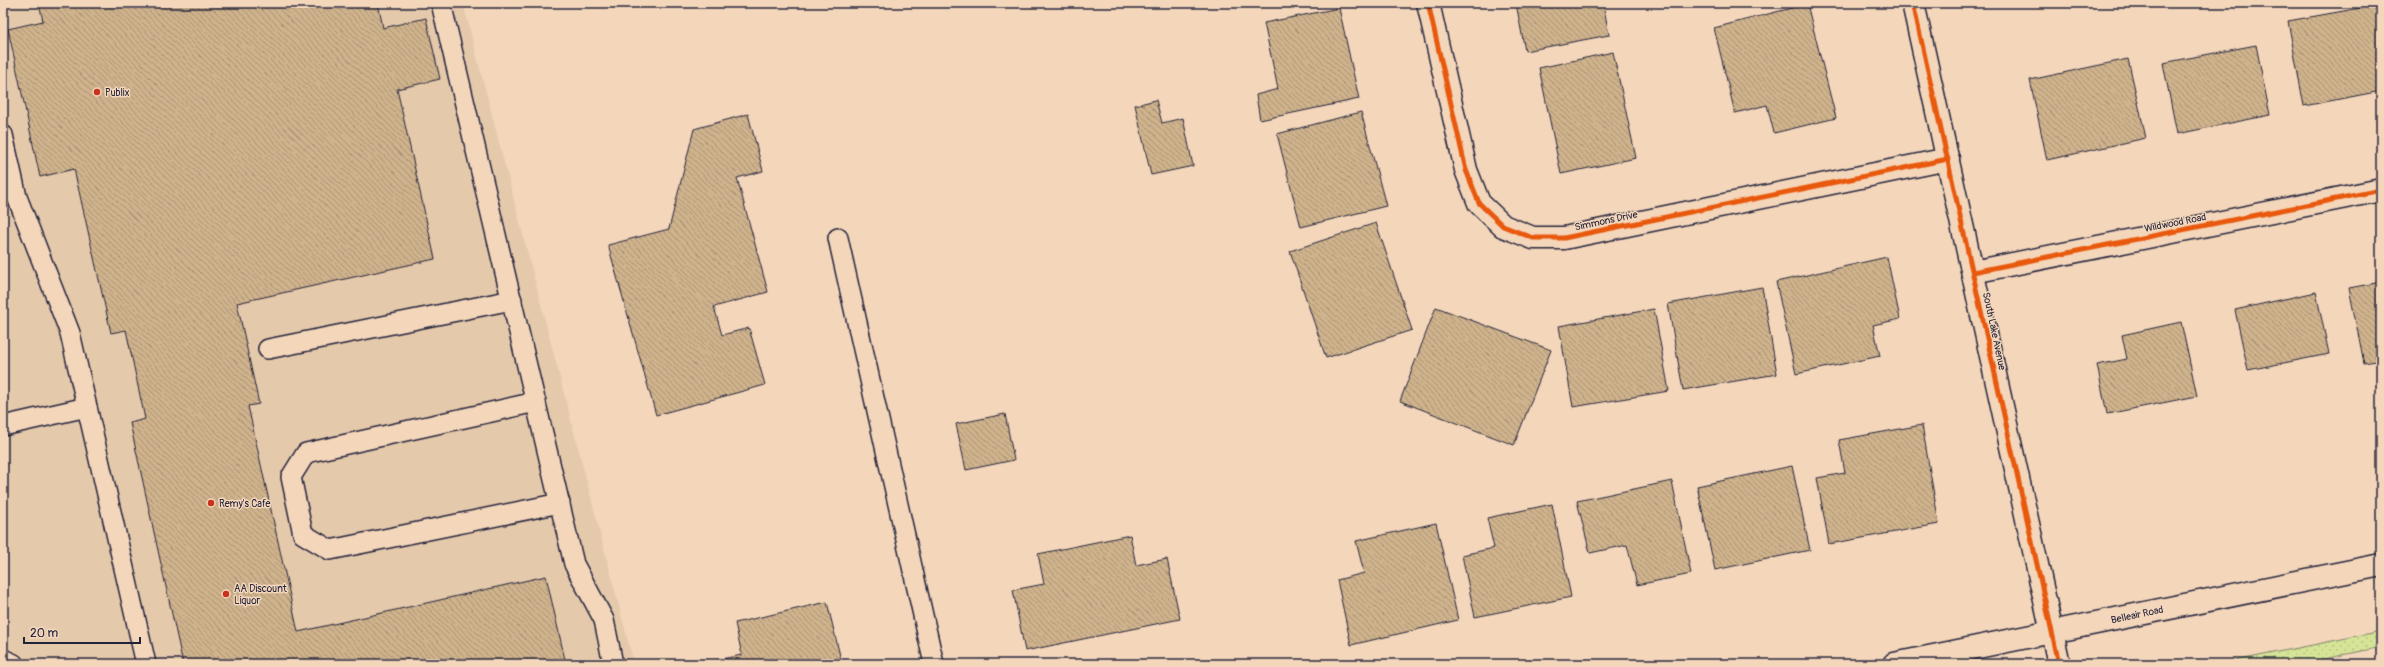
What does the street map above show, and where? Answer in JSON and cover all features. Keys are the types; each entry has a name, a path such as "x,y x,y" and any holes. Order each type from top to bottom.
{"street":[{"name":"Simmons Drive","path":"1428,3 1466,170 1479,203 1502,226 1532,238 1564,238 1948,158"},
{"name":"South Lake Avenue","path":"1913,3 2059,664"},
{"name":"Wildwood Road","path":"1973,272 2381,190"},
{"name":"Belleair Road","path":"1894,664 2381,565"}],"lane":[{"path":"441,3 574,564 604,620 613,664"},
{"path":"3,135 17,197 70,333 146,664"},
{"path":"838,238 934,664"},
{"path":"268,349 512,300"},
{"path":"536,402 306,453 291,477 303,534 330,550 560,503"},
{"path":"3,426 88,407"},
{"path":"3,659 14,664"}],"shaded area":[{"path":"3,3 463,3 634,664 3,664"}],"green space":[{"path":"2381,631 2381,647 2300,664 2220,664"}],"building":[{"path":"39,3 378,3 383,28 426,18 440,79 397,89 435,259 237,303 259,404 248,406 298,632 546,576 566,664 183,664 130,423 145,419 126,330 111,333 74,169 40,177 8,29 43,21"},
{"path":"1516,3 1603,3 1609,35 1525,51"},
{"path":"1807,4 1836,118 1774,133 1767,105 1735,113 1714,28"},
{"path":"2377,5 2381,25 2381,91 2304,106 2288,21"},
{"path":"1339,8 1359,99 1260,120 1256,95 1278,89 1264,23"},
{"path":"2256,45 2270,115 2177,134 2163,63"},
{"path":"1613,52 1636,158 1561,174 1539,68"},
{"path":"2128,59 2146,138 2047,160 2030,80"},
{"path":"1156,100 1162,123 1183,118 1193,166 1151,175 1135,105"},
{"path":"1361,112 1386,206 1301,227 1277,134"},
{"path":"748,114 763,171 737,178 768,292 714,307 722,335 749,328 765,385 656,415 608,245 669,229 694,129"},
{"path":"1376,223 1412,330 1326,358 1290,251"},
{"path":"1887,257 1900,319 1873,325 1880,356 1796,374 1776,282"},
{"path":"2381,282 2381,360 2364,363 2349,288"},
{"path":"1762,287 1777,374 1683,390 1668,304"},
{"path":"2316,292 2329,354 2248,370 2235,310"},
{"path":"1436,307 1551,350 1514,445 1400,401"},
{"path":"1654,309 1669,391 1573,407 1559,326"},
{"path":"2181,322 2197,396 2107,414 2097,365 2127,359 2122,335"},
{"path":"1005,414 1014,460 966,470 956,424"},
{"path":"1922,425 1939,524 1829,544 1817,478 1845,473 1839,440"},
{"path":"1792,466 1810,550 1715,570 1697,486"},
{"path":"1672,481 1691,574 1637,585 1627,545 1590,553 1577,501"},
{"path":"1552,504 1571,597 1475,617 1462,555 1494,548 1487,518"},
{"path":"1436,523 1458,620 1351,645 1337,580 1364,573 1356,541"},
{"path":"1130,535 1136,565 1167,559 1180,619 1025,651 1013,590 1044,584 1038,554"},
{"path":"827,602 842,664 711,664 711,661 742,655 735,623"}],"cycle path":[{"path":"1428,3 1466,170 1479,203 1503,226 1533,238 1564,238 1948,159"},
{"path":"1913,3 2059,664"},
{"path":"1973,272 2381,190"}],"place":[{"name":"Publix","path":"97,92"},
{"name":"Remy's Cafe","path":"211,503"},
{"name":"AA Discount Liquor","path":"226,594"}]}
